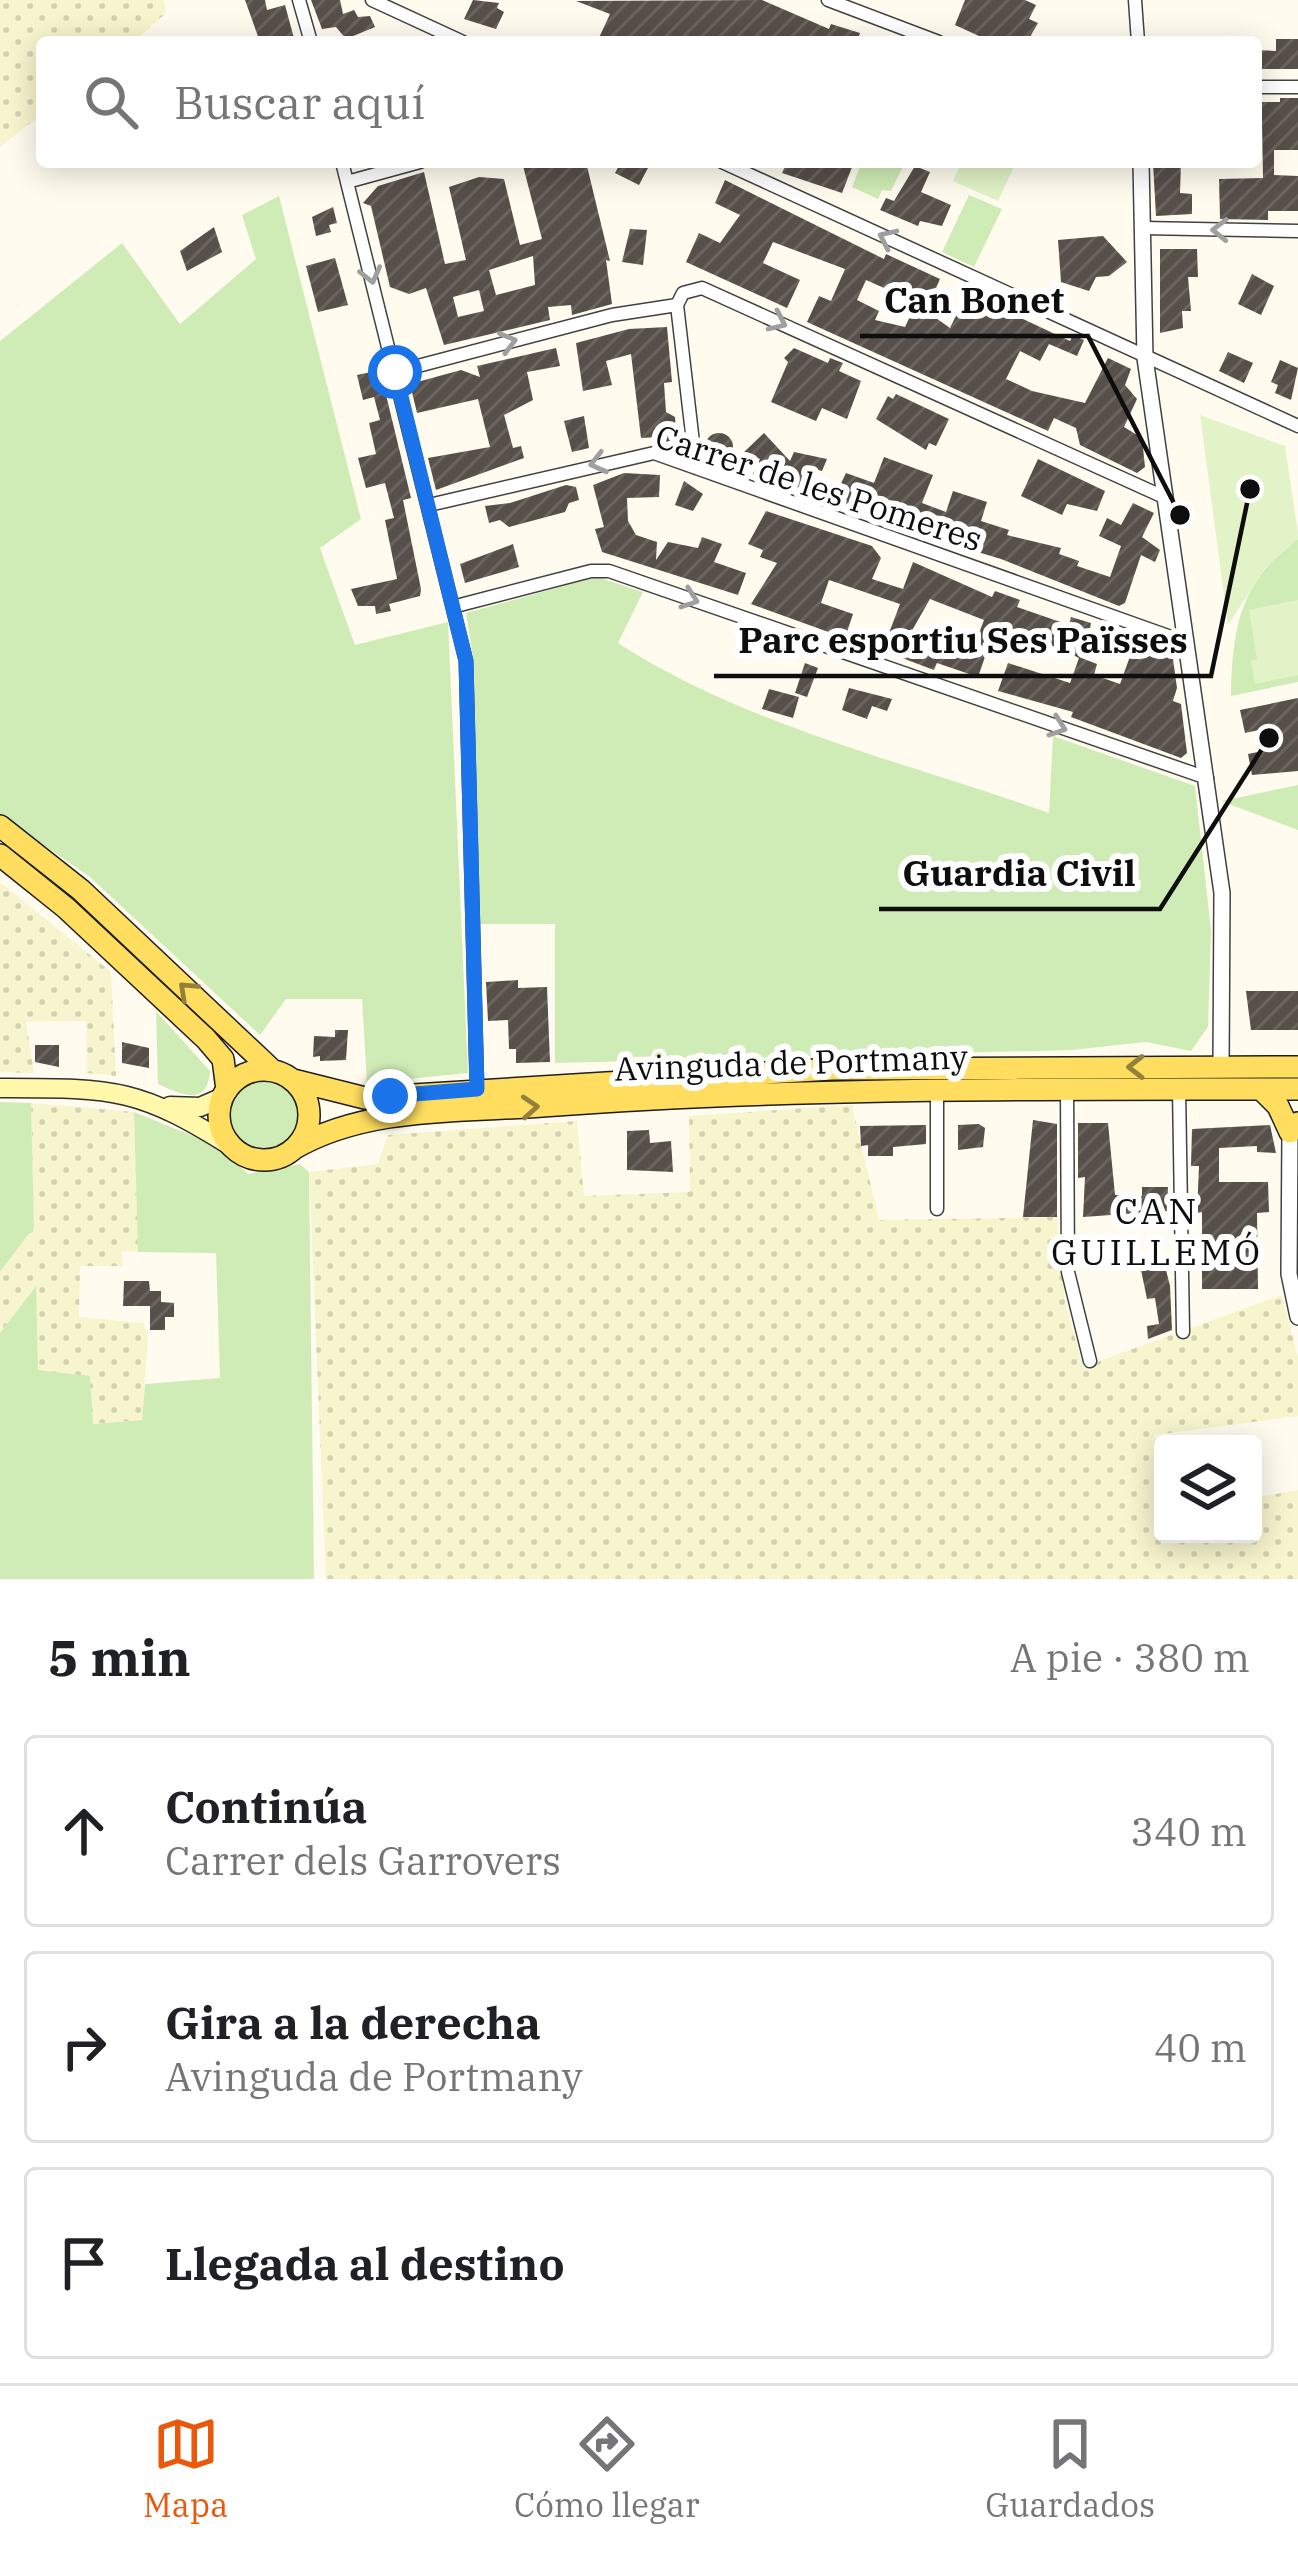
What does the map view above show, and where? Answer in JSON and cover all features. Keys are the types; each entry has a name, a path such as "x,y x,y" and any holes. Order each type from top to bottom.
{"main road":[{"path":"0,826 81,890 272,1070 293,1080 306,1098 309,1119 293,1149 269,1160 237,1150 166,1106"},
{"path":"0,855 66,908 223,1059 222,1129 237,1150"},
{"name":"Avinguda de Portmany","path":"293,1080 364,1098 812,1070 1298,1067"},
{"path":"0,1088 94,1088 166,1106 200,1107 247,1074 272,1070"},
{"name":"Avinguda de Portmany","path":"293,1149 335,1128 392,1118 707,1096 938,1088 1298,1089"},
{"path":"1261,1089 1294,1127"}],"street":[{"path":"299,0 308,36"},
{"path":"372,0 450,36"},
{"path":"828,0 923,36"},
{"path":"1135,0 1138,36"},
{"path":"1262,87 1298,88"},
{"path":"344,168 466,661 477,1089"},
{"path":"347,182 398,168"},
{"path":"735,168 1298,426"},
{"path":"1141,168 1145,358 1222,893 1221,1067"},
{"path":"1143,228 1298,231"},
{"path":"395,372 612,315 677,305 693,288 712,291 1166,498"},
{"path":"677,305 696,468"},
{"name":"Carrer de les Pomeres","path":"429,505 640,452 1185,642"},
{"path":"456,606 591,571 609,571 1207,778"},
{"path":"937,1208 938,1088"},
{"path":"1067,1088 1068,1272 1090,1361"},
{"path":"1179,1089 1183,1332"},
{"path":"1294,1127 1289,1274 1298,1317"}],"shaded area":[{"path":"0,0 164,0 166,13 140,36 36,36 36,119 0,147"},
{"path":"0,882 111,972 116,1076 87,1073 86,1021 26,1022 34,1073 0,1072"},
{"path":"31,1103 134,1112 138,1252 122,1251 123,1266 80,1266 79,1317 144,1323 148,1336 142,1420 92,1424 38,1371 34,1288 0,1333 0,1272 34,1227"},
{"path":"852,1105 879,1220 1057,1217 1065,1302 1083,1367 1282,1295 1298,1357 1298,1416 1154,1435 1154,1543 1262,1543 1262,1496 1298,1490 1298,1579 326,1579 309,1172 378,1164 388,1135 577,1121 584,1196 690,1192 689,1116"}],"green space":[{"path":"860,168 902,168 891,191 882,190 878,199 852,187"},
{"path":"959,168 1013,168 998,201 953,181"},
{"path":"969,195 1002,209 974,267 942,252"},
{"path":"279,196 361,519 320,548 355,645 448,622 468,1073 367,1083 362,999 286,999 260,1035 90,877 0,815 0,341 122,243 180,324 256,259 242,215"},
{"path":"1200,415 1285,446 1298,533 1298,539 1265,568 1228,625"},
{"path":"1298,539 1298,682 1231,696 1243,608 1263,571"},
{"path":"597,577 643,592 618,643 718,697 827,740 1049,813 1053,736 1195,786 1211,930 1208,1027 1191,1051 1146,1042 1072,1050 555,1063 555,924 480,924 474,663 466,613"},
{"path":"1298,600 1298,675 1255,684 1251,661 1257,659 1249,610"},
{"path":"1298,785 1298,830 1221,801"},
{"path":"156,1011 210,1071 199,1094 158,1084"},
{"path":"262,1078 288,1089 299,1115 288,1141 262,1152 236,1141 225,1115 236,1089"},
{"path":"0,1102 31,1103 34,1227 0,1272"},
{"path":"134,1112 213,1144 248,1174 300,1164 309,1172 314,1579 0,1579 0,1333 36,1286 38,1370 90,1376 93,1424 142,1420 145,1384 220,1378 216,1253 138,1252"}],"building":[{"path":"245,0 265,0 267,10 285,5 293,36 258,36"},
{"path":"311,0 340,0 343,14 354,10 358,17 370,16 375,27 353,36 344,36 336,27 322,29"},
{"path":"473,0 499,3 497,8 504,12 496,29 464,19"},
{"path":"762,0 829,29 831,24 860,33 600,36 610,14 576,1"},
{"path":"965,0 1025,0 1036,5 1029,19 1038,23 1030,36 979,36 955,25"},
{"path":"1276,39 1298,39 1298,69 1262,69 1262,50 1276,51"},
{"path":"1280,98 1298,98 1298,150 1274,150 1274,175 1298,176 1298,211 1268,211 1268,220 1220,219 1219,179 1263,178 1262,102 1280,102"},
{"path":"524,168 587,168 610,261 606,260 612,304 572,315 571,305 548,307 550,320 444,345 426,288 409,294 390,287 371,206 363,203 378,186 424,172 445,264 466,260 449,187 479,177 504,179 520,245 542,239","holes":["533,256 535,285 496,295 489,270","479,290 484,311 458,317 453,297"]},
{"path":"618,168 648,168 639,185 615,173"},
{"path":"784,168 852,168 842,193 782,173"},
{"path":"914,168 920,168 930,172 921,192 951,205 942,226 920,221 918,226 880,210 886,198 894,201"},
{"path":"1153,168 1181,168 1180,193 1192,194 1192,214 1156,216"},
{"path":"725,180 884,259 886,254 940,279 926,311 950,328 967,293 1070,341 1073,335 1084,340 1077,356 1049,344 1040,361 1020,351 1006,379 1032,391 1085,403 1108,358 1131,369 1125,385 1137,399 1124,427 1142,438 1145,467 1137,473 1080,445 1076,428 1054,418 1048,431 807,322 819,296 831,301 845,269 773,242 763,263 800,280 787,308 686,262 699,233 720,243 740,215 715,203","holes":["866,280 915,306 905,327 875,320 879,311 857,300"]},
{"path":"333,207 337,223 329,225 331,232 316,236 312,217"},
{"path":"214,227 222,252 187,271 180,251"},
{"path":"630,229 647,230 643,265 622,262"},
{"path":"1103,236 1127,262 1109,276 1096,277 1089,291 1061,282 1058,240"},
{"path":"1160,249 1197,249 1198,277 1188,277 1191,311 1182,311 1183,328 1160,333"},
{"path":"335,258 348,305 318,312 306,266"},
{"path":"1252,274 1274,286 1261,315 1238,304"},
{"path":"667,327 672,382 664,383 666,412 675,417 677,441 658,442 658,437 641,438 631,354 606,361 612,385 583,391 576,343 629,329"},
{"path":"556,348 560,366 527,372 533,400 504,415 513,448 521,446 524,458 436,490 428,458 490,447 478,399 417,413 410,384 461,370 480,377 477,366"},
{"path":"794,348 828,363 830,358 843,363 839,371 861,381 847,419 822,408 816,421 771,402 788,362 784,358"},
{"path":"1228,352 1253,363 1244,383 1219,371"},
{"path":"1280,360 1298,368 1291,400 1275,393 1278,385 1271,382"},
{"path":"380,370 411,498 403,500 421,589 420,596 389,604 391,611 376,614 375,606 358,606 351,589 397,579 385,520 394,518 385,483 366,488 358,458 376,454 369,423 380,420 374,397 363,400 357,375"},
{"path":"896,394 949,419 936,446 929,443 926,450 876,419 888,396 893,399"},
{"path":"584,416 589,448 572,452 564,421"},
{"path":"719,433 729,437 733,447 729,457 719,461 709,457 705,447 709,437"},
{"path":"764,433 790,461 794,452 827,459 822,471 815,469 802,490 753,474 760,459 743,453"},
{"path":"884,457 933,475 922,503 946,512 953,491 987,502 981,521 1009,530 1007,535 1061,548 1059,554 1079,561 1077,566 1110,577 1121,546 1099,536 1107,518 1121,525 1133,503 1154,513 1142,537 1160,550 1155,562 1141,555 1125,603 1119,606 1001,559 881,523 884,516 831,504 846,473 874,483"},
{"path":"1038,459 1105,491 1097,511 1067,504 1062,515 1021,496"},
{"path":"624,473 660,475 659,497 627,498 628,521 636,535 657,542 656,560 668,542 698,548 702,537 722,544 714,562 746,573 738,595 602,552 595,529 604,527 593,485"},
{"path":"684,481 703,494 693,511 675,505"},
{"path":"566,485 576,487 579,500 569,503 565,512 509,527 500,520 489,523 485,506"},
{"path":"766,511 872,546 881,558 872,579 903,589 913,562 992,597 995,591 1020,600 1017,607 1069,625 1071,617 1091,623 1084,659 1097,664 1094,675 1120,684 1136,640 1172,652 1177,688 1173,701 1181,704 1187,753 1181,758 1071,717 1073,712 998,691 1008,663 1070,683 1079,658 1061,649 1031,639 1029,645 995,628 978,677 937,663 934,670 870,646 876,629 889,633 900,604 829,580 821,603 853,614 845,638 751,604 777,563 760,557 763,550 748,544","holes":["930,599 984,620 976,641 959,636 954,650 910,634"]},
{"path":"513,544 519,567 465,583 460,564"},
{"path":"805,663 818,668 807,697 795,693"},
{"path":"849,688 892,699 887,711 872,706 867,719 842,710"},
{"path":"769,689 799,697 793,718 762,709"},
{"path":"1298,698 1298,771 1252,775 1248,754 1263,751 1259,730 1245,733 1240,710"},
{"path":"518,980 518,988 547,987 550,1062 516,1063 516,1049 509,1049 508,1020 488,1021 486,982"},
{"path":"1246,991 1298,991 1298,1030 1251,1030"},
{"path":"335,1030 348,1030 346,1060 313,1057 314,1036 335,1037"},
{"path":"122,1042 149,1048 149,1068 122,1063"},
{"path":"35,1045 59,1045 59,1067 35,1062"},
{"path":"1033,1120 1057,1124 1057,1217 1023,1217"},
{"path":"1078,1123 1108,1123 1115,1195 1142,1196 1142,1187 1168,1187 1167,1211 1083,1217 1085,1177 1078,1178"},
{"path":"926,1125 926,1144 893,1147 893,1156 868,1156 868,1145 861,1146 860,1126"},
{"path":"958,1125 985,1128 983,1147 958,1150"},
{"path":"1270,1125 1276,1153 1257,1152 1257,1146 1219,1148 1219,1182 1268,1182 1269,1212 1257,1213 1258,1289 1202,1289 1202,1212 1197,1213 1199,1166 1191,1166 1192,1129"},
{"path":"649,1130 650,1143 671,1141 673,1172 627,1170 627,1131"},
{"path":"1141,1270 1166,1270 1170,1286 1172,1330 1148,1339 1147,1326 1159,1324 1155,1298 1147,1299"},
{"path":"124,1281 149,1281 150,1291 161,1291 161,1302 174,1303 174,1317 165,1317 165,1330 150,1330 150,1306 123,1306"}],"place":[{"name":"Parc esportiu Ses Païsses","path":"1250,489"},
{"name":"Can Bonet","path":"1180,515"},
{"name":"Guardia Civil","path":"1269,738"}],"district":[{"name":"CAN GUILLEMÓ","path":"1157,1230"}],"route":[{"path":"390,1096 477,1089 466,661 395,372"}]}
